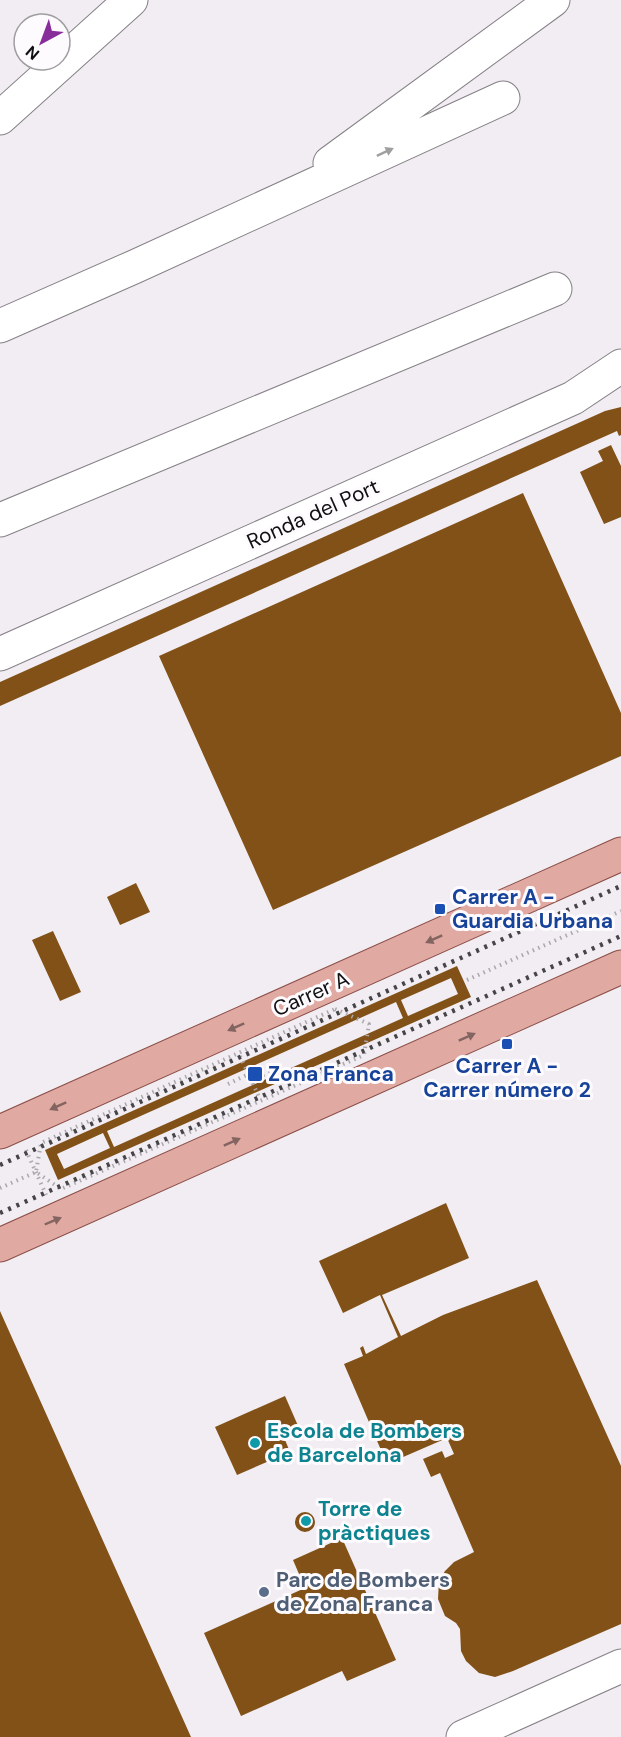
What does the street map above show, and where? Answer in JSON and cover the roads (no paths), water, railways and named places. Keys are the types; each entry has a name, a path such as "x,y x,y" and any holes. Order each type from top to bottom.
{"main road":[{"name":"Carrer A","path":"12,1138 621,854"},
{"path":"0,1245 621,967"}],"street":[{"path":"0,118 131,0"},
{"path":"256,212 317,172 544,2"},
{"path":"0,326 256,212 503,98"},
{"path":"391,117 429,132"},
{"path":"0,520 555,289"},
{"name":"Ronda del Port","path":"0,654 573,398 621,366"},
{"path":"573,398 621,390"},
{"path":"463,1737 621,1666"}],"railway":[{"path":"0,1165 621,886"},
{"path":"0,1213 621,936"}],"place":[{"name":"Carrer A - Guardia Urbana","path":"440,909"},
{"name":"Carrer A - Carrer número 2","path":"507,1044"},
{"name":"Zona Franca","path":"255,1074"},
{"name":"Escola de Bombers de Barcelona","path":"255,1443"},
{"name":"Torre de pràctiques","path":"306,1521"},
{"name":"Parc de Bombers de Zona Franca","path":"264,1592"}]}
